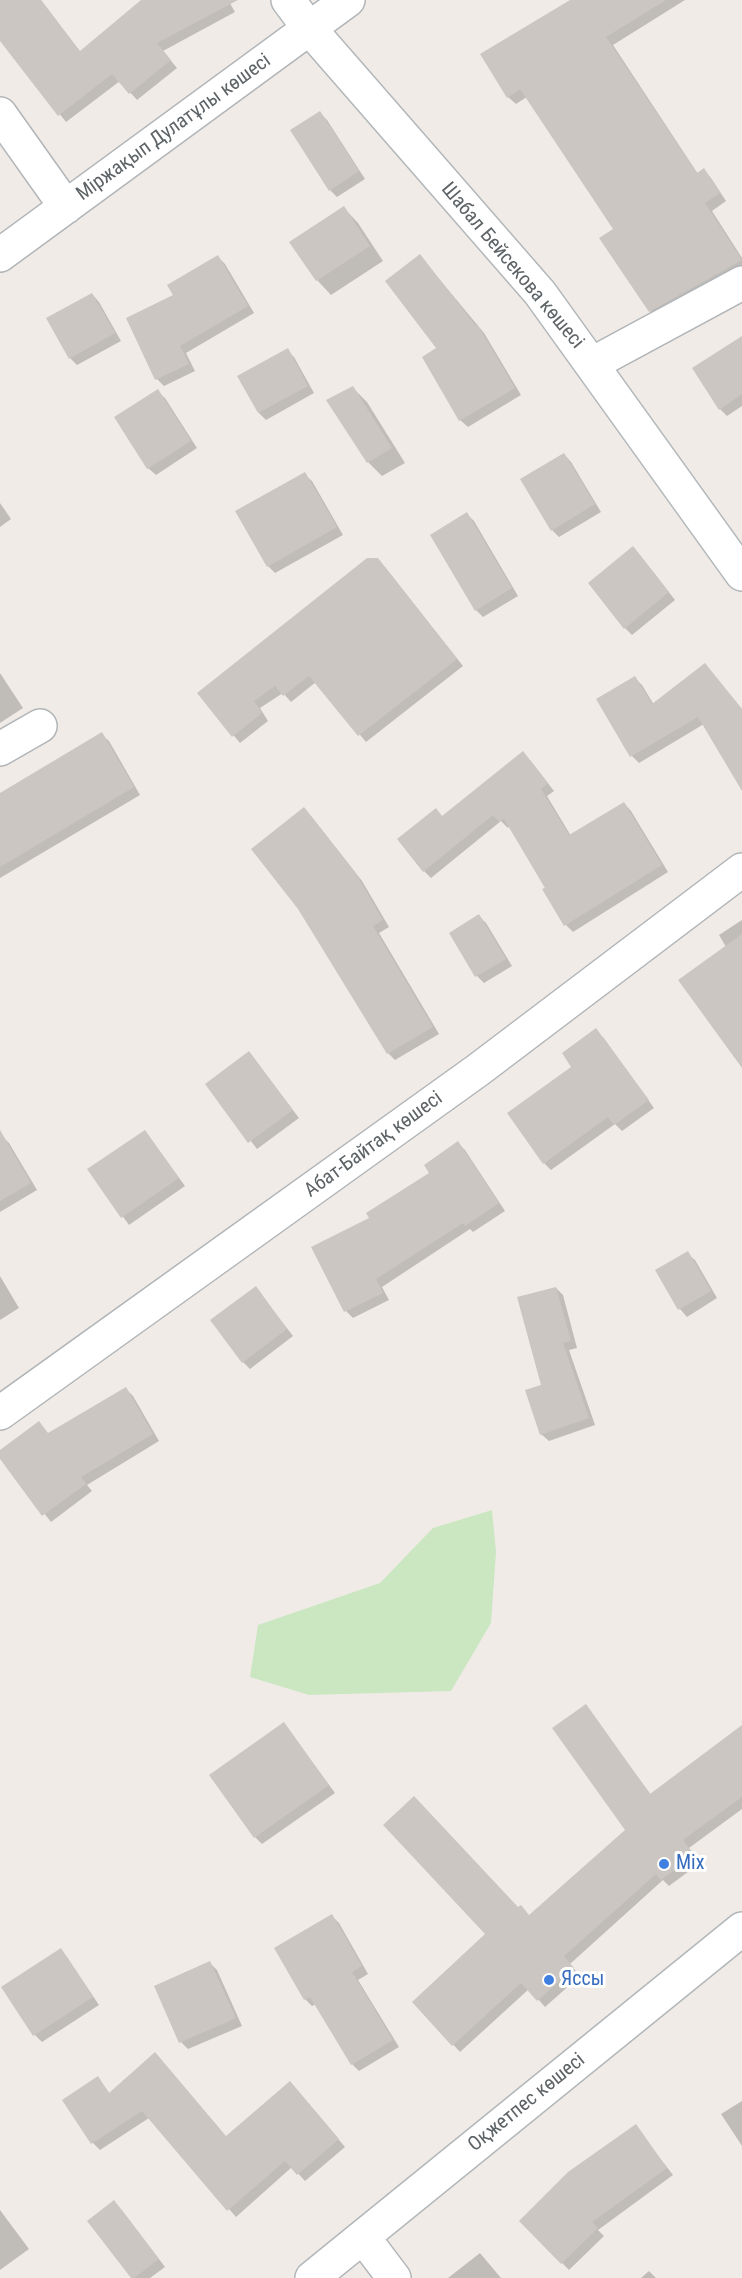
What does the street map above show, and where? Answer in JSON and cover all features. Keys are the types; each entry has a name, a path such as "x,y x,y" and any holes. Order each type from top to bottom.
{"street":[{"name":"Шабал Бейсекова көшесі","path":"288,0 309,28 540,293 742,574"},
{"name":"Міржақып Дулатұлы көшесі","path":"0,255 348,0"},
{"path":"0,114 66,207"},
{"path":"592,364 742,283"},
{"path":"0,749 40,726"},
{"name":"Абат-Байтақ көшесі","path":"0,1413 478,1070 742,870"},
{"name":"Оқжетпес көшесі","path":"312,2278 742,1929"},
{"path":"363,2237 394,2278"}],"green space":[{"path":"492,1510 496,1552 491,1623 451,1691 309,1695 250,1677 258,1625 380,1583 433,1528"}],"building":[{"path":"0,0 41,0 80,51 141,0 238,0 157,43 171,60 129,94 112,74 58,116 0,41"},
{"path":"570,0 666,0 606,37 697,173 704,168 720,193 705,203 742,260 649,312 599,238 613,229 520,89 507,98 480,54"},
{"path":"320,111 359,171 329,191 290,130"},
{"path":"344,206 370,246 316,281 289,242"},
{"path":"420,254 475,325 477,324 515,388 459,421 422,357 436,348 385,281"},
{"path":"218,255 248,306 180,346 189,364 155,380 126,318 173,295 167,285"},
{"path":"92,293 115,333 69,359 46,318"},
{"path":"742,336 742,394 719,410 692,368"},
{"path":"288,348 308,386 258,413 237,376"},
{"path":"353,386 392,448 367,463 326,400"},
{"path":"158,389 191,441 147,469 114,417"},
{"path":"564,453 595,504 551,531 520,479"},
{"path":"305,472 337,527 267,567 235,511"},
{"path":"467,512 512,588 475,611 430,535"},
{"path":"633,546 669,592 624,629 588,583"},
{"path":"367,558 378,558 457,659 358,736 309,676 283,696 275,686 254,701 262,713 232,737 197,693"},
{"path":"705,663 742,709 742,791 698,717 630,757 596,699 635,676 652,704"},
{"path":"102,732 134,787 0,867 0,793"},
{"path":"523,751 548,783 541,789 569,835 624,802 662,865 564,926 542,889 545,888 504,819 499,822 493,815 423,872 397,839 436,808 442,816"},
{"path":"304,807 355,872 383,920 373,926 433,1027 387,1054 298,909 251,849"},
{"path":"479,914 506,959 475,977 449,933"},
{"path":"742,934 742,1068 678,980"},
{"path":"596,1028 649,1100 614,1125 608,1117 543,1164 507,1113 571,1067 562,1053"},
{"path":"249,1051 293,1110 248,1143 205,1084"},
{"path":"0,1130 31,1183 0,1201"},
{"path":"145,1130 179,1178 121,1218 87,1169"},
{"path":"458,1141 499,1203 465,1226 463,1223 376,1279 383,1293 344,1312 311,1247 369,1218 366,1213 429,1173 424,1165"},
{"path":"688,1251 711,1291 678,1310 655,1270"},
{"path":"256,1286 287,1329 242,1363 210,1320"},
{"path":"556,1287 571,1341 563,1343 589,1418 540,1435 525,1390 541,1385 517,1297"},
{"path":"126,1387 153,1434 81,1477 86,1484 42,1516 0,1459 0,1450 39,1421 48,1433"},
{"path":"586,1704 650,1794 742,1725 742,1797 683,1840 694,1855 661,1880 656,1874 564,1956 574,1968 537,2001 521,1983 452,2046 412,2002 485,1934 383,1825 414,1796 518,1907 521,1905 529,1915 625,1830 552,1728"},
{"path":"284,1722 329,1785 254,1838 209,1775"},
{"path":"332,1914 362,1966 352,1972 393,2040 351,2065 310,1997 304,2000 274,1948"},
{"path":"61,1948 93,1997 33,2036 1,1987"},
{"path":"210,1961 236,2018 179,2043 154,1986"},
{"path":"155,2052 226,2136 290,2081 339,2139 297,2175 285,2161 227,2211 142,2111 91,2144 62,2100 98,2076 109,2093"},
{"path":"636,2124 667,2168 592,2222 598,2228 561,2264 519,2221 568,2172"},
{"path":"114,2200 159,2259 134,2278 131,2278 87,2221"}],"place":[{"name":"Mix","path":"664,1864"},
{"name":"Яссы","path":"549,1980"}]}
